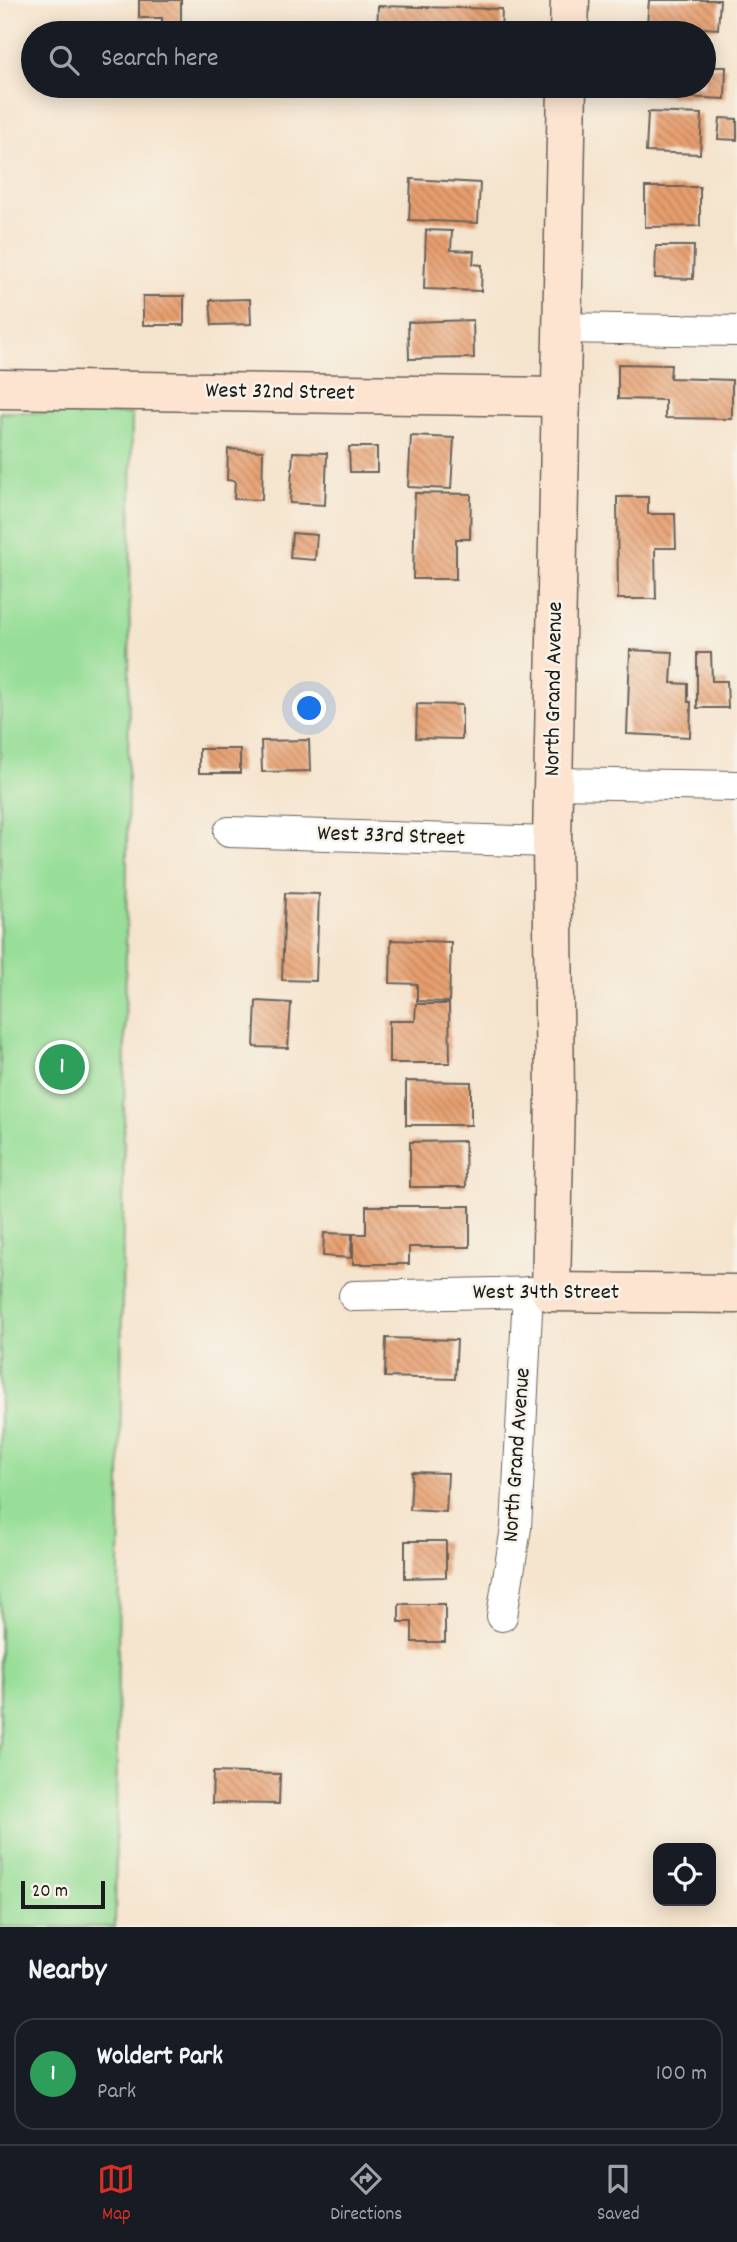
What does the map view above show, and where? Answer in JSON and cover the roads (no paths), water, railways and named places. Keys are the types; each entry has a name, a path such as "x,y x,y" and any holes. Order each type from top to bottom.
{"street":[{"path":"569,0 569,21"},
{"name":"North Grand Avenue","path":"502,1616 516,1528 555,1096 552,842 567,98"},
{"path":"561,328 737,331"},
{"name":"West 32nd Street","path":"0,389 560,397"},
{"path":"553,783 737,786"},
{"name":"West 33rd Street","path":"229,832 552,842"},
{"name":"West 34th Street","path":"354,1296 539,1292 737,1294"}],"place":[{"name":"Woldert Park","path":"62,1067"}]}
